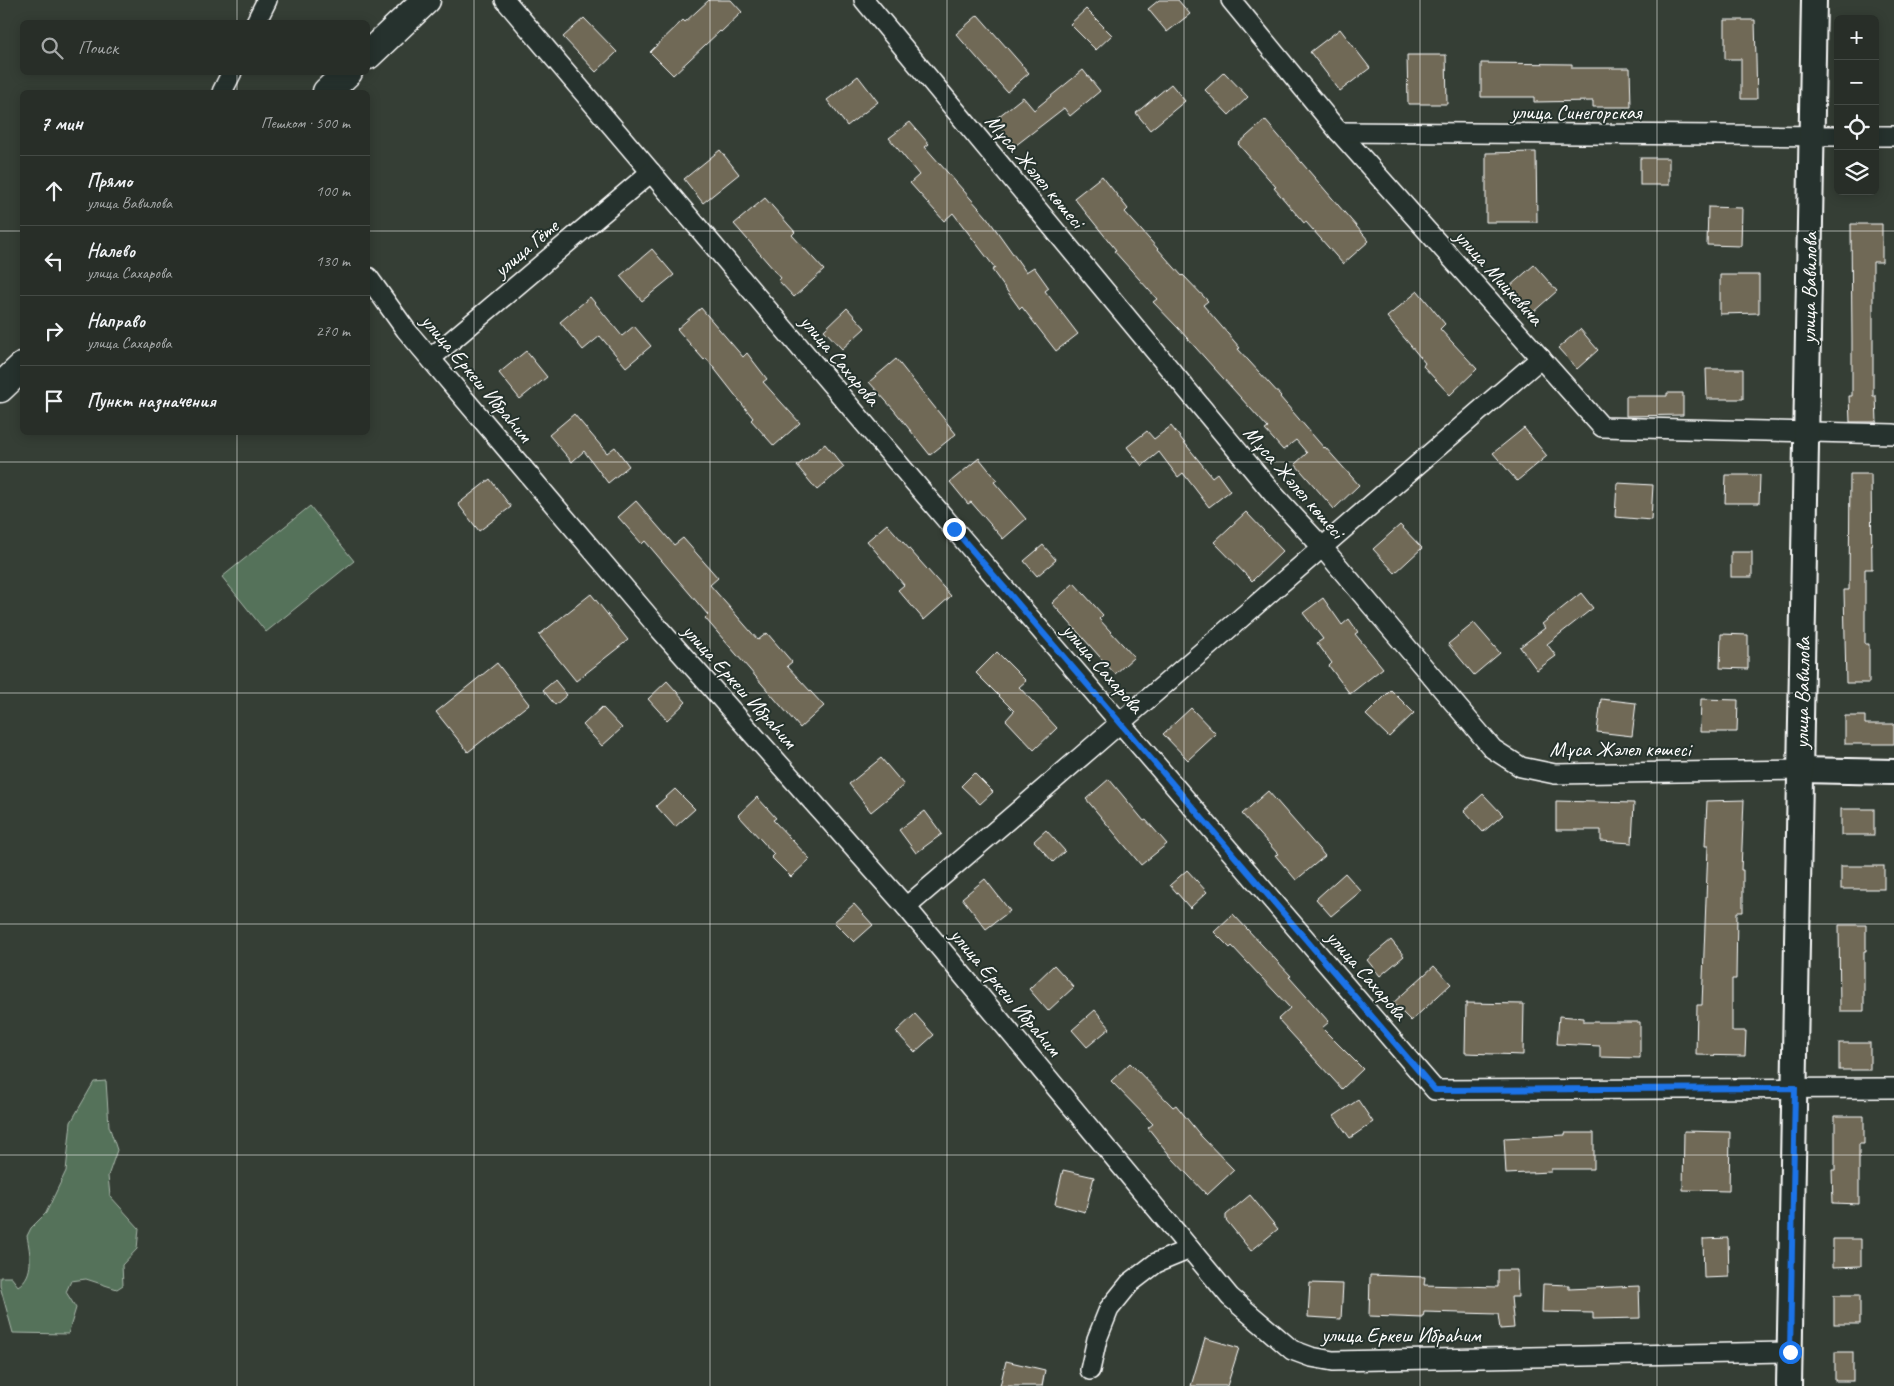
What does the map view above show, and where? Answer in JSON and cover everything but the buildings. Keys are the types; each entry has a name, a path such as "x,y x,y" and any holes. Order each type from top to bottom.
{"main road":[{"path":"370,52 426,0"},
{"path":"329,90 345,75"},
{"path":"0,388 20,369"}],"street":[{"path":"257,20 268,0"},
{"name":"улица Сахарова","path":"505,0 954,529 1435,1090 1894,1088"},
{"name":"Мұса Жәлел көшесі","path":"864,0 1275,496 1322,547 1493,750 1521,767 1555,774 1800,770"},
{"name":"улица Мицкевича","path":"1231,0 1339,132 1602,427 1894,434"},
{"name":"улица Вавилова","path":"1789,1386 1814,0"},
{"path":"223,90 230,75"},
{"name":"улица Синегорская","path":"1339,132 1834,136"},
{"path":"1879,136 1894,136"},
{"name":"улица Гёте","path":"431,358 651,172"},
{"name":"улица Еркеш Ибраһим","path":"370,280 406,330 655,624 906,907 1230,1297 1292,1350 1311,1357 1333,1361 1790,1352"},
{"path":"906,907 1121,724 1541,358"},
{"path":"1800,770 1894,772"},
{"path":"1090,1370 1097,1339 1109,1309 1130,1283 1156,1263 1190,1249"}],"green space":[{"path":"310,506 354,561 266,632 222,577"},
{"path":"106,1081 109,1126 117,1150 108,1176 110,1196 139,1228 137,1249 122,1265 123,1285 117,1289 86,1279 71,1281 66,1292 76,1308 68,1334 13,1333 0,1286 0,1277 11,1277 18,1286 27,1276 30,1263 27,1236 31,1228 46,1213 66,1171 71,1122 94,1082"}],"route":[{"path":"954,529 1435,1090 1795,1088 1790,1352"}]}
